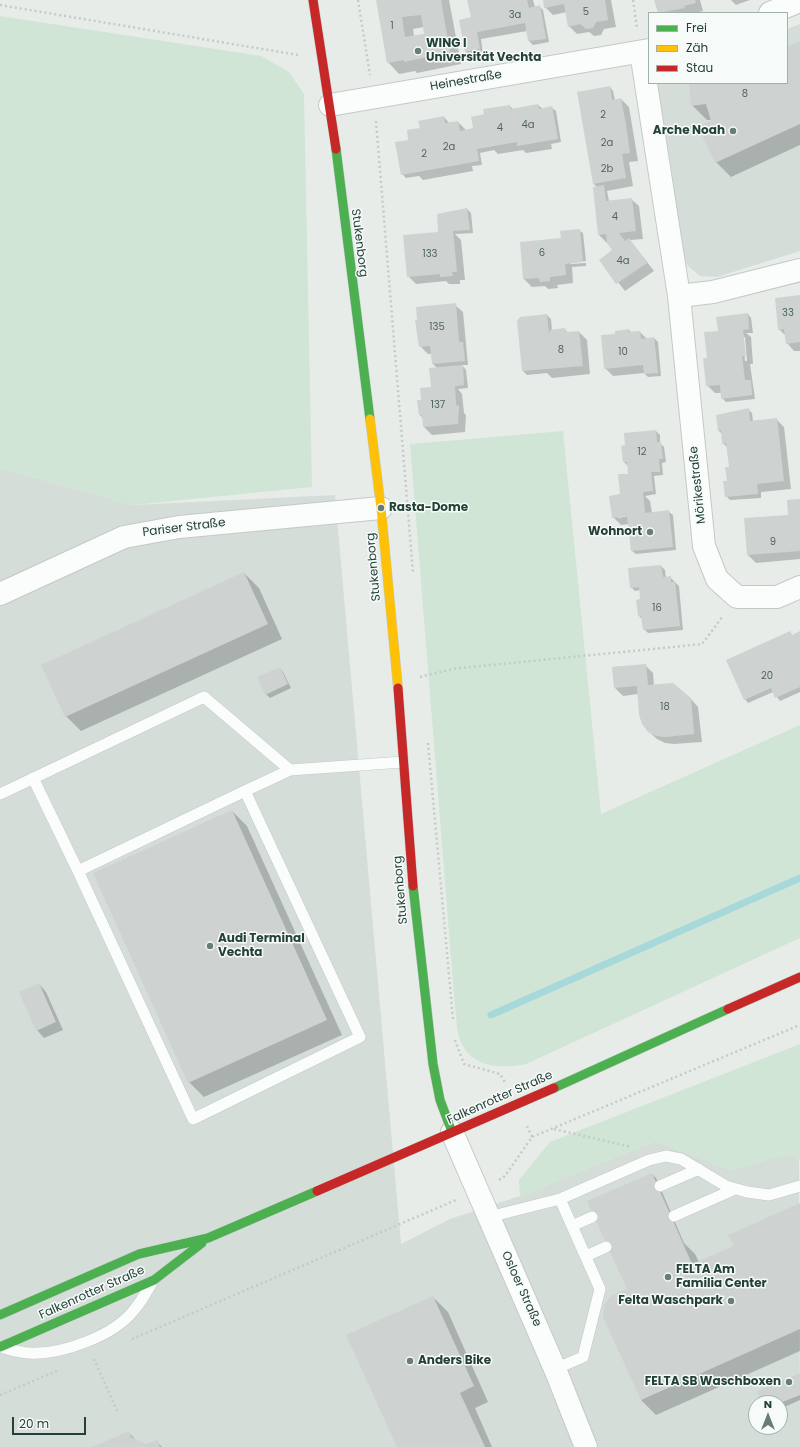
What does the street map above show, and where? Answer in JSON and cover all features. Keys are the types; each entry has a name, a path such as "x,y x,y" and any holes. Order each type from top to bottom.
{"street":[{"name":"Stukenborg","path":"313,0 330,105 381,508 397,680 415,917 433,1064 440,1100 452,1132"},
{"path":"772,12 800,1"},
{"name":"Heinestraße","path":"330,105 374,96 645,51"},
{"name":"Mörikestraße","path":"645,51 648,73"},
{"name":"Mörikestraße","path":"650,84 679,296 704,546 717,579 737,597"},
{"path":"679,296 713,292 800,270"},
{"name":"Pariser Straße","path":"0,594 124,537 179,527 381,508"},
{"path":"737,597 777,597 800,587"},
{"name":"Falkenrotter Straße","path":"0,1315 139,1254 208,1238 518,1103 800,977"},
{"name":"Osloer Straße","path":"452,1132 556,1369 586,1447"},
{"name":"Falkenrotter Straße","path":"0,1347 154,1280 208,1238"}],"lane":[{"path":"0,794 204,697 290,770"},
{"path":"78,872 290,770 403,762"},
{"path":"33,778 193,1119 360,1037 245,791"},
{"path":"489,1217 560,1199 649,1160 660,1157 673,1156 735,1189 769,1195 800,1186"},
{"path":"660,1186 699,1169"},
{"path":"674,1216 735,1189"},
{"path":"556,1369 583,1357 600,1289 560,1199"},
{"path":"572,1226 592,1217"},
{"path":"586,1256 606,1246"},
{"path":"0,1347 27,1353 49,1352 69,1348 101,1335 134,1311 154,1280"}],"path":[{"path":"358,0 374,96 413,574"},
{"path":"0,5 265,48 322,60"},
{"path":"397,680 422,677 452,669 702,644 737,597"},
{"path":"421,669 422,685"},
{"path":"427,740 454,1024"},
{"path":"129,1340 478,1191 505,1176 532,1137 800,1025"},
{"path":"455,1032 455,1040 464,1064 500,1074 518,1103 532,1137"},
{"path":"553,1129 635,1148"},
{"path":"92,1356 118,1413"},
{"path":"0,1395 64,1368"}],"shaded area":[{"name":"Arche Noah","path":"800,24 800,251 717,277 700,276 687,265 681,250 672,172 658,84 788,84 788,29"},
{"path":"0,468 133,505 335,495 401,1244 450,1219 520,1196 655,1141 731,1170 786,1154 799,1159 800,1447 0,1447"}],"green space":[{"path":"0,16 261,56 289,72 304,94 312,487 133,505 0,468"},
{"path":"563,431 601,814 800,725 800,938 526,1064 517,1066 498,1066 480,1062 472,1057 466,1051 461,1042 457,1030 410,444"},
{"path":"800,1044 800,1160 786,1154 731,1170 655,1141 520,1196 519,1180 550,1142"}],"building":[{"path":"376,0 441,0 450,52 404,62 404,60 387,63","holes":["421,15 424,34 405,37 402,17"]},
{"path":"467,0 527,0 529,8 540,5 546,39 528,41 525,23 477,32 480,49 465,52 459,20 471,17"},
{"path":"543,0 605,0 608,20 596,22 593,28 586,29 580,24 568,27 564,4 544,8"},
{"path":"654,0 695,0 696,3 684,6 685,8 658,12"},
{"path":"800,41 800,124 715,163 698,126 711,121 706,104 691,106 689,84 788,84 788,46"},
{"path":"610,86 612,100 621,98 626,125 630,153 622,154 626,178 593,184 577,92"},
{"path":"538,104 539,109 552,106 558,139 517,146 517,142 477,149 479,161 401,175 395,142 408,140 407,130 420,128 418,121 444,116 445,123 458,121 460,131 473,128 471,117 484,114 483,109 510,105 511,109"},
{"path":"604,185 606,201 632,198 636,231 619,233 625,241 629,238 647,263 616,284 599,260 612,250 607,243 606,234 598,235 593,187"},
{"path":"467,208 470,230 453,231 457,272 452,272 453,276 440,277 440,274 407,277 403,235 438,232 437,214"},
{"path":"580,229 583,262 565,264 566,275 550,277 550,281 540,282 539,278 523,279 520,242 561,238 560,231"},
{"path":"800,295 800,342 786,344 784,329 778,330 775,298"},
{"path":"456,303 459,342 463,342 465,361 432,364 430,346 419,347 415,320 417,320 416,307"},
{"path":"748,313 749,329 743,330 746,356 742,356 745,380 751,380 752,395 721,399 720,385 706,386 703,358 707,358 704,332 718,331 716,317"},
{"path":"547,314 549,334 550,330 565,328 566,332 579,331 583,366 522,371 517,321 520,317"},
{"path":"629,329 629,332 640,331 641,339 654,337 658,373 644,374 643,365 604,369 601,335 615,334 615,331"},
{"path":"463,365 464,385 455,386 456,405 459,406 458,424 423,427 422,415 419,415 417,400 421,400 420,388 431,387 429,368"},
{"path":"749,408 750,421 777,418 784,481 757,484 758,494 725,497 723,481 727,481 725,467 729,467 726,443 722,444 721,430 718,431 716,415"},
{"path":"656,430 657,442 661,442 663,459 659,459 660,472 651,472 653,491 643,492 645,513 669,510 673,547 631,551 627,516 612,518 609,496 620,494 618,474 628,474 627,462 623,462 621,446 625,445 624,433"},
{"path":"800,499 800,551 747,555 744,518 788,515 787,500"},
{"path":"661,565 663,577 671,576 671,582 675,582 680,626 643,630 641,616 638,616 636,600 640,599 639,587 630,588 628,568"},
{"path":"244,572 268,624 65,717 41,665"},
{"path":"790,631 792,635 800,631 800,687 775,698 771,688 744,700 726,660"},
{"path":"646,664 648,685 673,683 691,698 694,734 665,737 656,736 648,732 642,724 639,715 637,686 614,688 612,667"},
{"path":"280,667 288,684 265,695 257,677"},
{"name":"Audi Terminal Vechta","path":"232,810 327,1020 188,1083 93,873"},
{"path":"39,983 56,1022 36,1031 19,992"},
{"name":"Felta Waschpark","path":"652,1173 692,1264 734,1246 728,1235 800,1203 800,1329 641,1400 603,1317 604,1305 611,1296 627,1289 587,1201"},
{"name":"Anders Bike","path":"433,1296 474,1386 460,1393 485,1447 397,1447 346,1335"},
{"name":"FELTA SB Waschboxen","path":"800,1373 800,1395 788,1400 788,1395 759,1395 757,1391"},
{"path":"129,1431 131,1437 146,1444 157,1440 160,1447 92,1447"}],"waterway":[{"path":"491,1015 800,878"}],"traffic: fast":[{"path":"336,149 370,419"},
{"path":"413,886 433,1064 440,1100 452,1132"},
{"path":"554,1088 728,1009"},
{"path":"0,1315 139,1254 208,1238 317,1191"},
{"path":"0,1347 154,1280 202,1243"}],"traffic: slow":[{"path":"370,419 381,508 398,688"}],"traffic: jam":[{"path":"313,0 336,149"},
{"path":"398,688 413,886"},
{"path":"728,1009 800,977"},
{"path":"317,1191 554,1088"}],"place":[{"name":"WING I Universität Vechta","path":"418,51"},
{"name":"Arche Noah","path":"733,131"},
{"name":"Rasta-Dome","path":"381,508"},
{"name":"Wohnort","path":"650,532"},
{"name":"Audi Terminal Vechta","path":"210,946"},
{"name":"FELTA Am Familia Center","path":"668,1277"},
{"name":"Felta Waschpark","path":"731,1301"},
{"name":"Anders Bike","path":"410,1361"},
{"name":"FELTA SB Waschboxen","path":"789,1382"}]}
